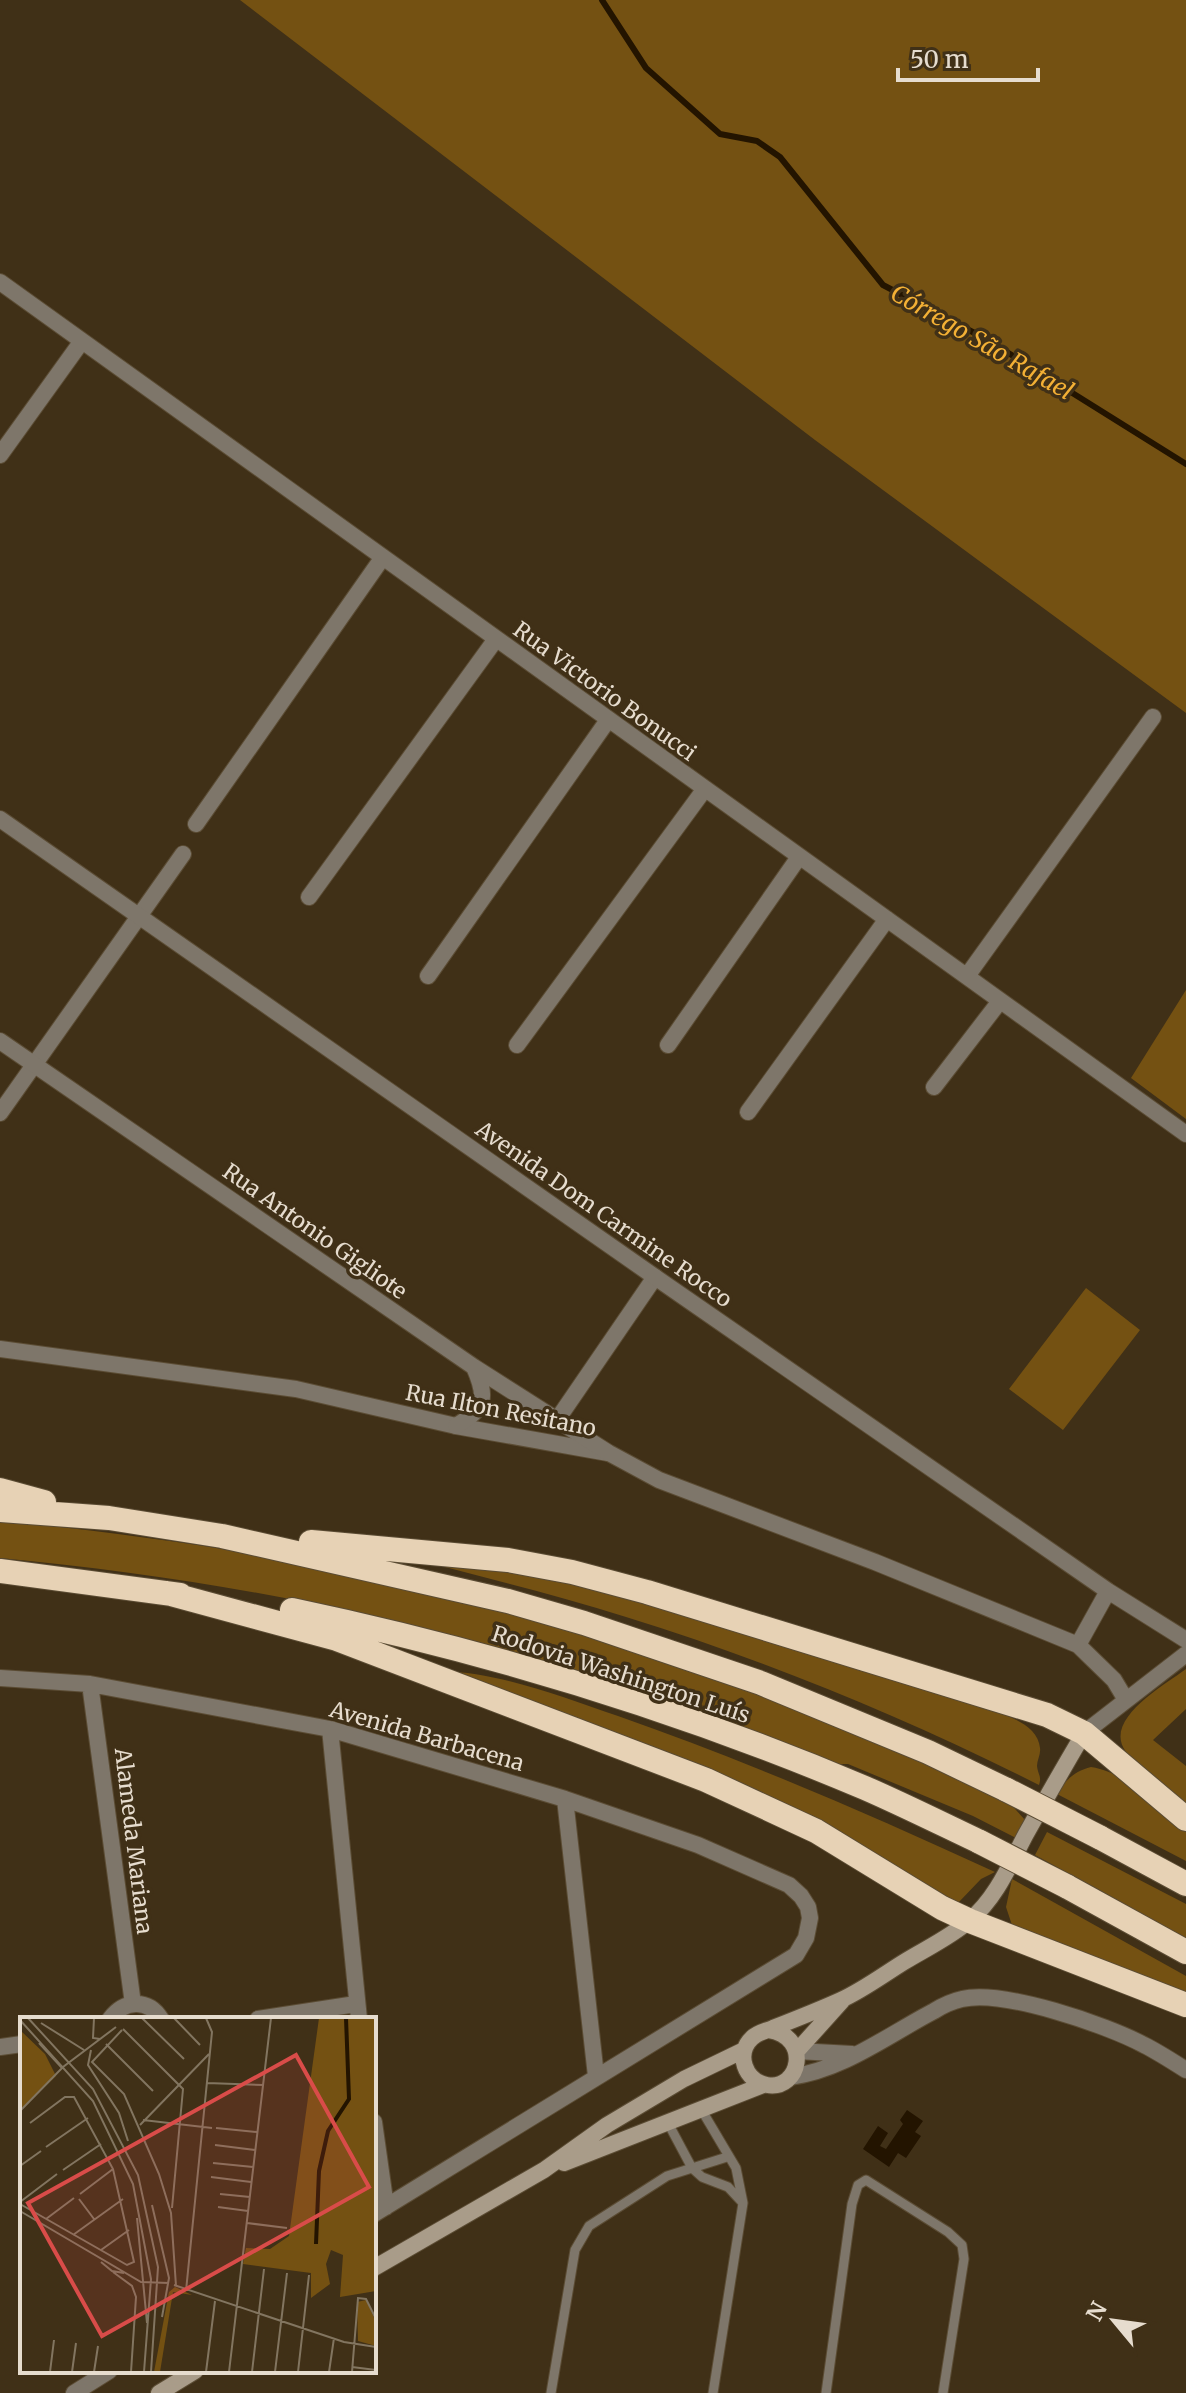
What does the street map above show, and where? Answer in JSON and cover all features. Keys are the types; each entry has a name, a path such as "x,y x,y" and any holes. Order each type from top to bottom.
{"highway":[{"path":"0,1490 109,1518"},
{"name":"Rodovia Washington Luís","path":"0,1510 109,1518 222,1536 508,1601 584,1623 774,1689 928,1752 1186,1884"},
{"path":"222,1536 508,1560 572,1572 662,1596 1047,1715 1084,1733 1186,1819"},
{"name":"Rodovia Washington Luís","path":"0,1571 262,1604 456,1648 561,1679 692,1722 866,1789 980,1842 1186,1952"},
{"path":"167,1593 337,1639 706,1780 816,1831 942,1908 1186,2005"}],"main road":[{"path":"376,2267 544,2170 607,2125 684,2079 744,2050 754,2036 844,1998 970,1921 993,1897 1084,1733"},
{"path":"797,2051 844,1998"},
{"path":"544,2170 763,2085 783,2083 796,2064 797,2051 792,2040 782,2032 769,2030"},
{"path":"744,2050 743,2061 747,2071 763,2085"},
{"path":"668,2123 663,2102 667,2094 684,2079"},
{"path":"159,2393 192,2373"}],"street":[{"name":"Rua Victorio Bonucci","path":"0,282 1186,1134"},
{"path":"0,455 82,341"},
{"path":"196,824 383,557"},
{"path":"309,897 496,639"},
{"path":"967,976 1153,717"},
{"path":"428,976 608,720"},
{"path":"517,1045 704,790"},
{"name":"Avenida Dom Carmine Rocco","path":"0,819 1108,1591 1186,1640"},
{"path":"0,1113 183,854"},
{"path":"668,1045 799,857"},
{"path":"748,1112 887,919"},
{"path":"934,1087 1000,1001"},
{"name":"Rua Antonio Gigliote","path":"0,1041 474,1367 609,1453"},
{"path":"557,1420 655,1277"},
{"name":"Rua Ilton Resitano","path":"0,1349 296,1389 456,1426 609,1453 659,1480 875,1562 1078,1645 1114,1680 1126,1700"},
{"path":"456,1426 474,1415 483,1398 482,1384 474,1367"},
{"path":"1078,1645 1108,1591"},
{"path":"1084,1733 1186,1654"},
{"name":"Avenida Barbacena","path":"0,1678 90,1684 330,1729 565,1799 698,1845 774,1877 801,1896 810,1918 806,1938 796,1955 596,2076"},
{"name":"Alameda Mariana","path":"90,1684 133,2004"},
{"path":"283,2017 358,2011 330,1729"},
{"path":"376,2152 380,2211 596,2076 565,1799"},
{"path":"790,2077 857,2054 936,2009 962,1999 991,1997 1048,2008 1141,2043 1186,2070"},
{"path":"112,2017 116,2011 133,2004 150,2007 159,2017"},
{"path":"0,2047 20,2044"},
{"path":"797,2051 857,2054"},
{"path":"74,2393 106,2373"}],"lane":[{"path":"701,2109 736,2168 743,2203 713,2393"},
{"path":"668,2123 692,2168 702,2177 728,2187 743,2203"},
{"path":"551,2393 578,2241 589,2226 667,2176 727,2157"},
{"path":"826,2393 854,2191 861,2181 866,2180 948,2232 965,2252 943,2393"}],"shaded area":[{"path":"240,0 1186,0 1186,713 815,440"},
{"path":"1186,990 1186,1119 1131,1078"},
{"path":"1086,1288 1140,1330 1063,1430 1009,1389"},
{"path":"0,1520 156,1539 311,1565 425,1592 593,1638 759,1693 822,1718 1009,1802 1025,1820 1016,1838 973,1816 848,1764 838,1764 619,1684 442,1633 223,1587 0,1558"},
{"path":"426,1558 591,1586 992,1709 1022,1723 1034,1733 1040,1748 1037,1766 1039,1785 887,1714 732,1652 601,1609 426,1562"},
{"path":"1186,1669 1186,1709 1153,1740 1186,1766 1186,1807 1126,1752 1121,1740 1122,1728 1138,1705"},
{"path":"442,1671 487,1676 532,1687 666,1733 808,1790 995,1872 981,1879 958,1903 825,1825"},
{"path":"1091,1767 1118,1776 1130,1784 1186,1832 1186,1861 1057,1794 1071,1777"},
{"path":"1047,1832 1186,1904 1186,1938 1035,1855"},
{"path":"1012,1879 1186,1976 1186,1995 1013,1928 1006,1907"},
{"path":"907,2110 923,2121 915,2132 921,2136 906,2158 898,2153 889,2167 863,2149 878,2126 888,2133 880,2146 886,2149 903,2124 900,2120"}],"waterway":[{"name":"Córrego São Rafael","path":"602,0 646,68 720,134 757,141 780,157 883,285 986,339 1186,464"}]}
